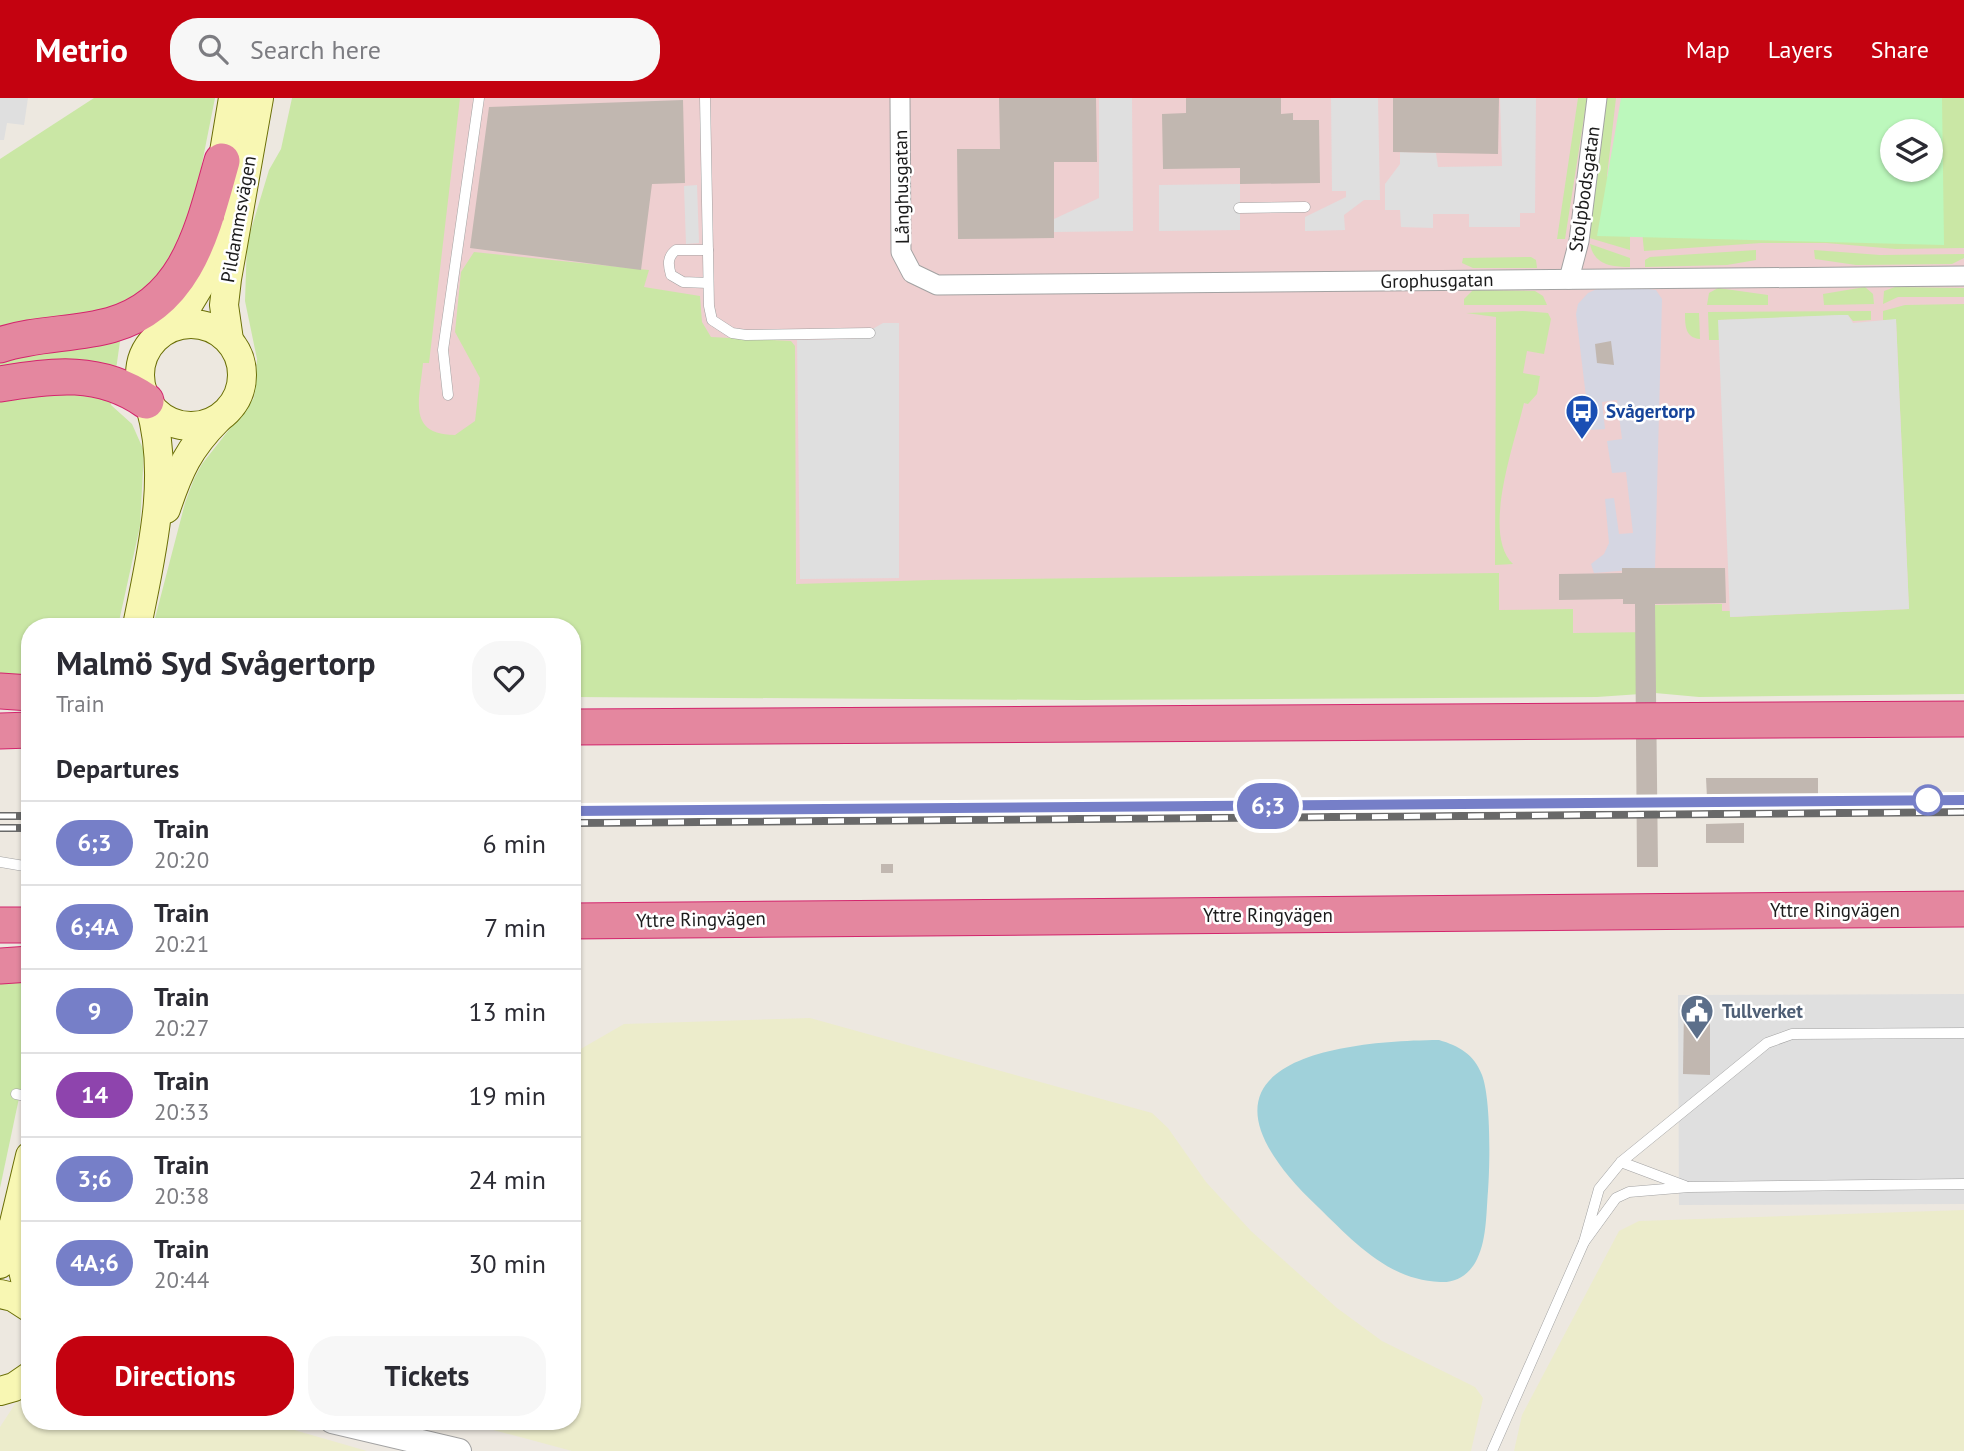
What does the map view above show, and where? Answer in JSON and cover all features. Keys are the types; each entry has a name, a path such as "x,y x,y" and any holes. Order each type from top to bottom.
{"highway":[{"path":"0,345 110,325 140,314 166,293 185,270 200,240 222,161"},
{"path":"0,352 167,330"},
{"path":"0,384 83,375 122,386 148,404"},
{"path":"0,691 21,692"},
{"path":"581,713 925,726"},
{"path":"1890,720 1964,714"},
{"path":"581,727 1964,719"},
{"path":"0,731 21,730"},
{"name":"Yttre Ringvägen","path":"581,920 1964,909"},
{"path":"581,929 751,919"},
{"path":"0,925 21,925"},
{"path":"0,965 21,964"}],"main road":[{"name":"Pildammsvägen","path":"139,618 150,562 158,500 159,454 148,404 140,384 140,365 146,348 167,330 200,285 233,98"},
{"name":"Pildammsvägen","path":"150,562 179,472 191,447 233,405 240,389 242,372 238,355 229,340 224,305 259,98"},
{"path":"167,330 205,325 229,340"},
{"path":"148,404 164,419 183,426 202,425 220,417"},
{"path":"0,1234 21,1175"},
{"path":"0,1264 21,1194"},
{"path":"0,1294 21,1302"}],"street":[{"name":"Långhusgatan","path":"900,98 899,237 904,261 912,273"},
{"name":"Stolpbodsgatan","path":"1569,279 1579,241 1597,98"},
{"name":"Grophusgatan","path":"912,273 937,285 1964,276"},
{"path":"370,1430 459,1451"}],"lane":[{"path":"448,395 443,350 479,98"},
{"path":"705,98 708,283 712,320 732,333 870,333"},
{"path":"1239,208 1305,207"},
{"path":"708,250 676,250 670,255 668,266 671,275 683,282 708,283"},
{"path":"0,862 21,866"},
{"path":"1492,1451 1584,1242 1599,1189 1621,1162 1767,1043 1792,1034 1964,1033"},
{"path":"16,1094 21,1095"},
{"path":"1621,1162 1689,1187"},
{"path":"1584,1242 1616,1198 1629,1192 1689,1187 1964,1184"}],"shaded area":[{"path":"0,98 28,98 24,125 7,123 4,140 0,140"},
{"name":"Svågertorp","path":"296,98 1964,98 1964,656 581,626 581,618 166,618 255,404 281,164"},
{"path":"1099,98 1132,98 1133,231 1054,232 1054,219 1099,198"},
{"path":"1331,98 1378,98 1380,200 1364,200 1344,215 1345,230 1305,231 1305,217 1346,197 1346,191 1332,191"},
{"path":"1500,98 1536,98 1535,213 1520,213 1520,227 1469,227 1469,214 1433,214 1433,228 1401,227 1400,210 1385,210 1385,184 1400,164 1400,152 1436,153 1438,167 1502,166"},
{"path":"1240,184 1240,230 1159,231 1159,185"},
{"path":"697,185 699,243 686,244 684,186"},
{"path":"1597,289 1656,290 1662,299 1655,568 1594,573 1591,564 1604,554 1609,543 1605,499 1614,498 1619,534 1633,533 1626,472 1612,473 1607,441 1622,439 1617,400 1602,402 1605,429 1590,430 1576,314 1578,304 1588,293"},
{"path":"1848,315 1853,323 1896,319 1909,609 1730,617 1718,320"},
{"path":"883,323 899,323 899,578 800,579 797,340 855,339"},
{"path":"1964,994 1964,1204 1679,1205 1678,995"}],"green space":[{"path":"94,98 215,98 185,249 161,281 125,306 111,405 132,424 144,451 140,526 120,618 21,618 21,698 0,698 0,159"},
{"path":"292,98 460,98 429,363 423,363 419,401 423,421 429,429 439,433 455,435 475,421 480,378 455,332 461,272 474,252 649,270 644,287 700,296 702,322 711,337 791,341 795,346 796,584 1499,573 1499,610 1573,609 1573,633 1654,632 1655,605 1722,604 1722,611 1730,611 1731,617 1909,609 1896,320 1883,320 1883,311 1905,305 1964,304 1964,694 1699,697 1655,693 1597,697 1081,700 581,697 581,618 155,618 185,503 194,479 202,464 254,398 257,359 245,301 247,243 269,170 281,149"},
{"path":"1578,98 1587,98 1565,239 1557,239"},
{"path":"1606,98 1616,98 1607,176 1630,231 1630,250 1586,237"},
{"path":"1621,98 1942,98 1942,119 1880,119 1880,182 1943,182 1943,172 1944,245 1597,236"},
{"path":"1889,98 1964,98 1964,248 1896,249 1826,243 1761,243 1644,251 1642,231"},
{"path":"1590,244 1630,258 1630,267 1600,261"},
{"path":"1756,250 1756,260 1727,265 1645,267 1645,260 1650,257"},
{"path":"1814,250 1880,255 1964,254 1964,258 1952,264 1856,265 1815,259"},
{"path":"1531,257 1536,260 1537,268 1473,268 1462,263 1463,258"},
{"path":"1865,287 1873,294 1874,304 1824,305 1823,294"},
{"path":"1895,287 1964,288 1964,297 1898,297 1883,304 1884,291"},
{"path":"1718,288 1768,295 1768,305 1707,305 1709,293"},
{"path":"1473,290 1535,291 1543,296 1547,305 1464,305 1464,299"},
{"path":"1871,311 1871,320 1853,321 1848,315 1719,320 1719,340 1709,340 1708,312"},
{"path":"1466,313 1548,313 1551,319 1544,354 1527,351 1523,373 1540,376 1537,394 1528,404 1524,403 1503,487 1500,532 1504,550 1513,564 1495,565 1496,317"},
{"path":"1685,313 1699,313 1700,339 1689,333"},
{"path":"0,950 21,956 21,1089 0,1188"},
{"path":"810,1018 1152,1113 1168,1128 1206,1182 1251,1231 1337,1308 1382,1341 1475,1387 1483,1398 1471,1451 572,1451 494,1430 581,1430 581,1049 624,1024"},
{"path":"1964,1210 1964,1451 1514,1451 1522,1415 1619,1231 1639,1221"},
{"path":"21,1397 21,1430 294,1430 367,1451 0,1451 0,1427"}],"water":[{"path":"1439,1040 1465,1052 1479,1068 1485,1086 1489,1132 1488,1191 1482,1246 1468,1272 1456,1280 1445,1282 1421,1280 1404,1274 1358,1245 1318,1207 1277,1161 1259,1123 1261,1094 1278,1072 1309,1057 1348,1047"}],"building":[{"path":"999,98 1096,98 1097,162 1054,162 1054,238 958,239 957,149 1000,149"},
{"path":"1186,98 1281,98 1281,114 1293,113 1293,120 1319,120 1320,183 1240,184 1240,168 1163,169 1162,114 1186,113"},
{"path":"1393,98 1499,98 1498,154 1393,152"},
{"path":"683,100 685,183 652,184 641,270 470,248 489,107"},
{"path":"1611,341 1614,365 1597,363 1595,344"},
{"path":"1622,568 1725,568 1726,603 1655,604 1658,867 1637,867 1635,604 1623,604 1623,599 1559,600 1559,574 1622,573"},
{"path":"1706,778 1818,778 1818,797 1707,798"},
{"path":"1744,823 1744,843 1706,843 1706,824"},
{"path":"881,864 893,864 893,873 881,873"},
{"name":"Tullverket","path":"1684,1008 1710,1008 1710,1075 1683,1074"}],"railway":[{"path":"581,811 1964,800"},
{"path":"581,823 1964,812"},
{"path":"0,816 21,816"},
{"path":"0,828 21,828"}],"train":[{"name":"6;3","path":"581,811 1964,800"}],"place":[{"name":"Svågertorp","path":"1582,441"},
{"name":"Tullverket","path":"1697,1041"}]}
